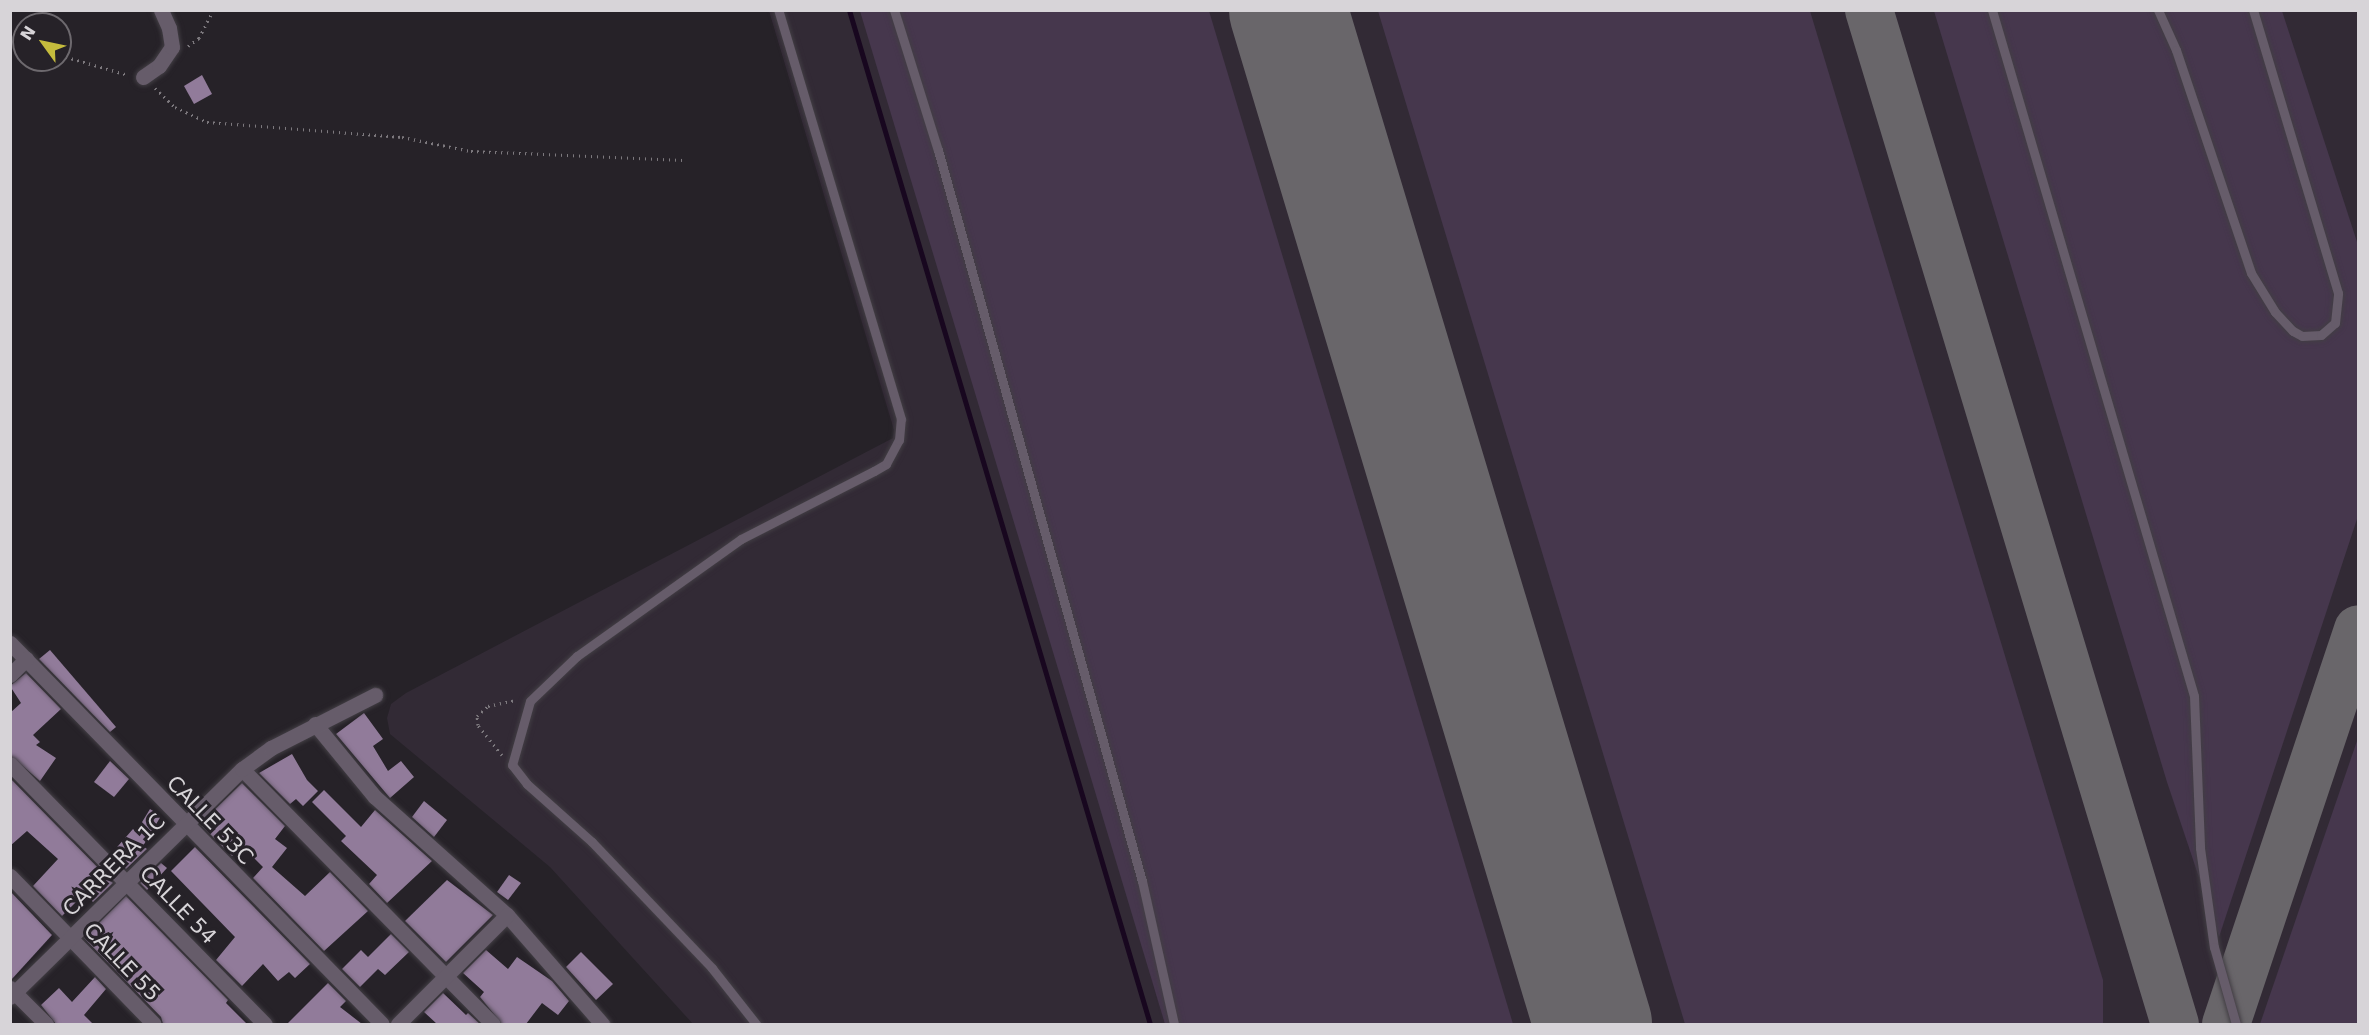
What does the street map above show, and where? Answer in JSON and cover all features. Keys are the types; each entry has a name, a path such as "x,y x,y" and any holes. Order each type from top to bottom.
{"street":[{"path":"143,77 159,66 172,47 169,28 160,10"},
{"name":"CALLE 53C","path":"10,643 382,1024"},
{"path":"10,675 26,659"},
{"name":"CARRERA 1C","path":"12,992 242,769 315,724 375,695"},
{"path":"315,724 375,797 507,915 602,1024"},
{"name":"CALLE 54","path":"10,764 265,1024"},
{"path":"242,769 493,1024"},
{"name":"CALLE 55","path":"10,876 153,1024"},
{"path":"398,1024 507,915"},
{"path":"12,992 46,1024"}],"lane":[{"path":"756,1024 712,968 592,842 526,784 512,765 524,714 533,697 602,636 741,539 886,464 899,440 901,419 778,10"},
{"path":"894,10 938,150 1139,869 1174,1024"},
{"path":"1992,10 2192,685 2198,748 2200,848 2214,947 2236,1024"},
{"path":"2158,10 2176,50 2251,273 2275,312 2293,331 2302,336 2321,334 2335,323 2338,293 2253,10"}],"path":[{"path":"172,47 192,45 213,10"},
{"path":"72,59 112,73 143,77 175,107 207,122 402,137 471,151 682,160"},
{"path":"512,765 483,733 477,717 488,705 533,697"}],"shaded area":[{"path":"769,11 2358,11 2358,1024 693,1024 550,867 390,734 387,718 391,704 406,693 893,438 894,430"},
{"path":"860,11 1209,11 1513,1024 1165,1024"},
{"path":"1378,11 1810,11 2103,980 2103,1024 1685,1024"},
{"path":"1934,11 2282,11 2358,245 2358,516 2219,937 2167,782"},
{"path":"2358,738 2358,1024 2260,1024"}],"building":[{"path":"202,75 212,94 194,104 184,86"},
{"path":"50,650 116,727 110,732 39,659"},
{"path":"26,673 61,709 33,735 40,742 36,745 56,758 40,781 10,755 10,713 21,703 10,686"},
{"path":"364,713 383,739 373,746 388,771 401,761 414,777 390,798 336,734"},
{"path":"292,754 307,780 318,791 303,806 296,799 290,804 259,773"},
{"path":"110,761 129,779 114,797 94,782"},
{"path":"10,778 113,883 93,902 84,894 62,916 33,886 58,859 27,831 10,846"},
{"path":"242,783 285,826 275,839 287,848 272,867 305,896 330,872 368,911 324,951 253,878 263,867 242,846 232,856 200,824"},
{"path":"324,790 361,827 375,810 432,861 387,903 369,884 377,875 341,841 346,836 312,802"},
{"path":"424,801 447,820 434,837 412,817"},
{"path":"150,809 161,816 143,846 147,849 126,869 111,854 133,829 136,832"},
{"path":"195,847 310,964 295,978 289,972 278,981 263,964 242,986 216,960 235,937 171,871"},
{"path":"161,863 167,868 147,890 140,883"},
{"path":"509,875 521,883 508,900 497,892"},
{"path":"447,880 493,915 446,962 405,921"},
{"path":"10,891 52,935 12,979 10,979"},
{"path":"126,896 228,1000 226,1003 247,1024 163,1024 161,1017 84,938"},
{"path":"391,934 409,952 385,975 378,969 360,987 342,969 361,950 368,957"},
{"path":"486,950 508,969 517,957 552,981 569,1001 558,1015 542,1003 526,1024 502,1024 480,997 484,992 463,973"},
{"path":"581,952 613,984 596,1000 566,967"},
{"path":"95,977 106,989 84,1015 93,1024 56,1024 41,1005 59,988 72,1002"},
{"path":"328,983 346,1001 340,1007 362,1024 287,1024"},
{"path":"443,993 466,1015 468,1013 480,1024 437,1024 424,1012"}],"waterway":[{"path":"849,10 1150,1024"}],"taxiway":[{"path":"1869,10 2175,1024"},
{"path":"2226,1024 2358,630"}],"runway":[{"path":"1288,10 1593,1024"}]}
